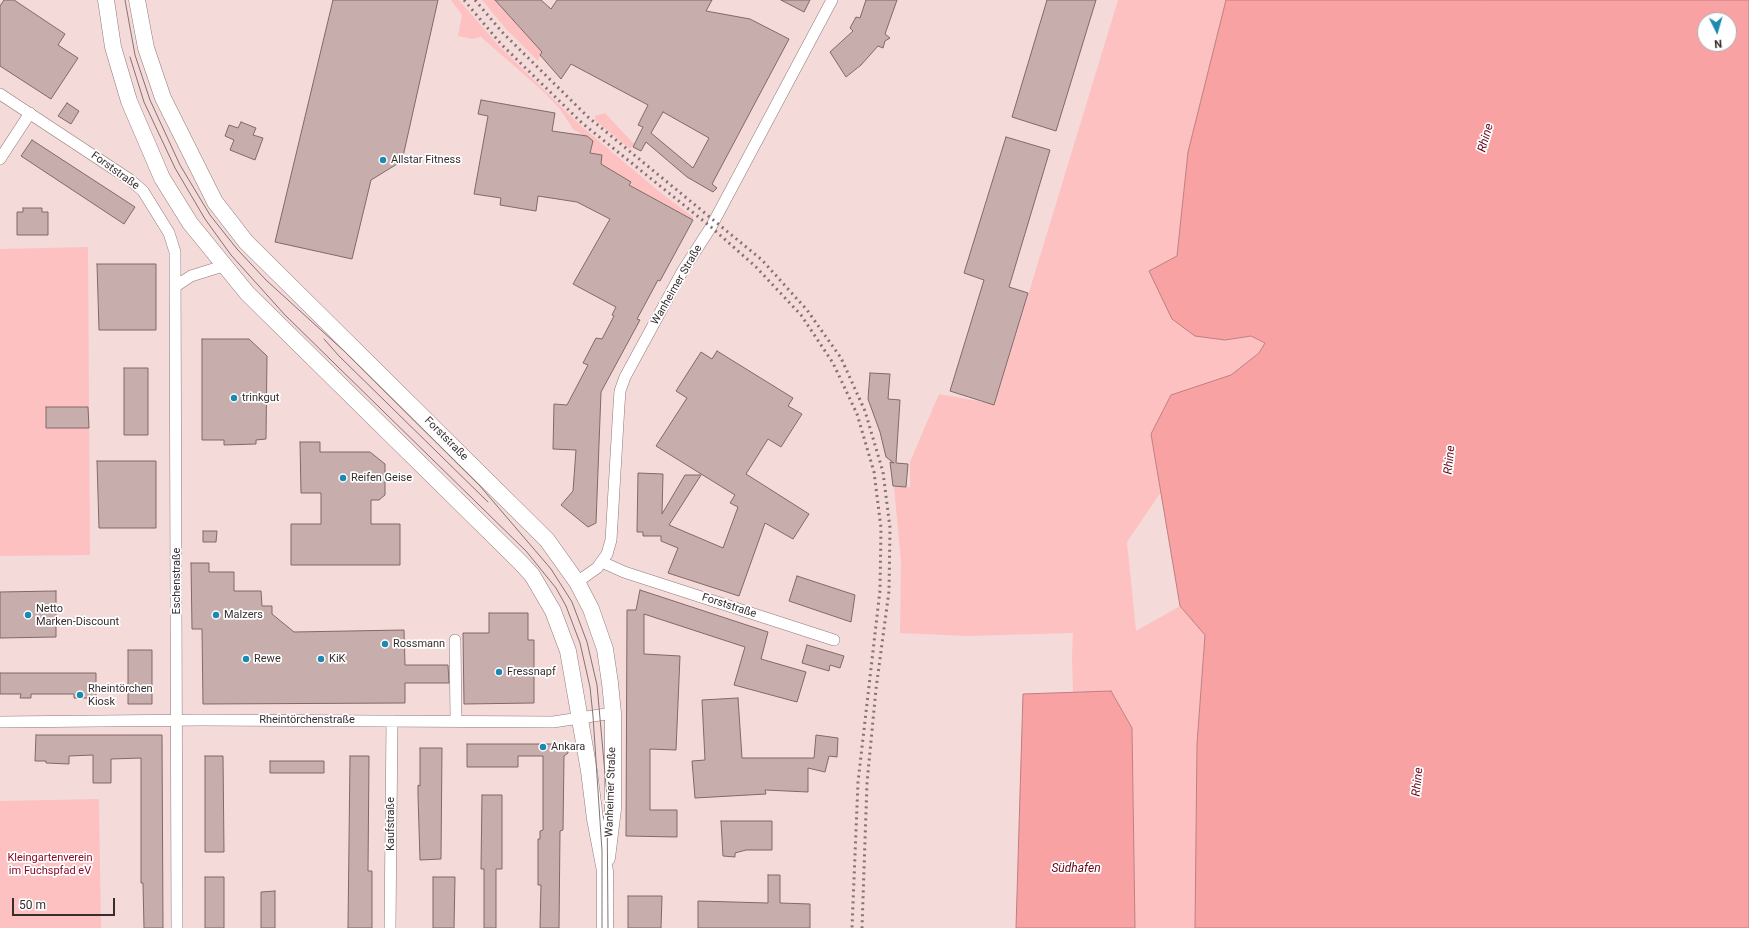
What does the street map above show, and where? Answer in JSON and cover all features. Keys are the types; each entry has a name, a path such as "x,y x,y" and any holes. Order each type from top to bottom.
{"street":[{"path":"106,0 112,47 128,101 162,178 190,223 223,266 247,293 532,575 554,611 568,651 580,718"},
{"name":"Forststraße","path":"137,0 146,48 163,98 215,202 246,242 547,540 577,582 591,609 605,649 613,713"},
{"name":"Wanheimer Straße","path":"577,582 595,570 602,562 607,554 611,540 618,405 620,391 625,377 682,272 711,227 832,0"},
{"name":"Forststraße","path":"0,94 129,179 143,191 169,233 175,252 176,286"},
{"path":"0,159 30,113"},
{"path":"176,286 191,276 223,266"},
{"name":"Eschenstraße","path":"176,286 177,928"},
{"name":"Forststraße","path":"602,562 624,572 834,640"},
{"path":"455,640 456,720"},
{"name":"Wanheimer Straße","path":"605,928 605,871 613,809 613,713"},
{"name":"Rheintörchenstraße","path":"0,722 456,720 553,722 613,713"},
{"name":"Wanheimer Straße","path":"580,718 605,871"},
{"name":"Kaufstraße","path":"390,928 392,721"}],"green space":[{"path":"451,0 459,0 499,46 581,126 661,193 693,217 693,220 629,185 630,182 601,164 602,155 590,153 592,141 573,129 560,109 544,92 481,37 472,39 458,36 462,15"},
{"path":"482,0 495,0 542,52 538,61 506,29"},
{"path":"1118,0 1226,0 1188,152 1177,256 1149,271 1225,340 1251,336 1265,343 1259,353 1231,375 1171,395 1151,434 1161,492 1127,542 1136,631 1180,606 1205,635 1197,744 1195,928 1135,928 1132,728 1111,691 1073,692 1073,633 967,636 900,633 901,562 894,487 910,487 910,462 939,394 995,404"},
{"path":"605,113 634,144 630,149 595,120 595,116"},
{"path":"88,247 90,555 0,556 0,249"},
{"name":"Kleingartenverein im Fuchspfad eV","path":"99,799 101,928 0,928 0,801"}],"water":[{"name":"Rhine","path":"1226,0 1749,0 1749,928 1195,928 1197,744 1205,635 1180,606 1151,434 1171,395 1231,375 1259,353 1265,343 1251,336 1225,340 1195,336 1172,319 1149,271 1177,256 1188,152"},
{"name":"Südhafen","path":"1111,691 1132,728 1135,928 1016,928 1023,694"}],"building":[{"path":"4,0 14,0 65,34 58,45 78,58 51,99 0,66 0,6"},
{"path":"333,0 438,0 402,161 371,180 352,259 275,242"},
{"path":"495,0 541,0 551,9 557,0 712,0 706,11 750,19 789,39 712,184 717,188 713,192 687,177 646,142 641,151 633,147 643,127 638,125 648,105 571,64 561,79 540,55 542,52","holes":["663,112 709,138 693,168 651,133"]},
{"path":"781,0 810,0 804,12"},
{"path":"866,0 897,0 885,34 890,38 885,41 883,48 878,46 861,65 846,77 830,52 853,31 850,28 856,17 860,18"},
{"path":"1047,0 1096,0 1056,131 1012,117"},
{"path":"481,100 555,113 552,131 587,136 593,141 590,153 602,155 601,164 631,182 629,185 693,220 660,281 658,280 637,319 640,320 601,392 596,523 588,527 561,505 573,491 576,450 553,449 554,404 567,405 588,365 583,363 596,338 602,339 614,316 612,315 616,307 573,284 610,219 577,202 538,196 536,211 500,205 501,198 474,194 488,116 478,114"},
{"path":"67,103 79,111 71,124 58,116"},
{"path":"241,122 256,128 253,135 263,138 255,160 230,150 234,140 225,136 229,125 238,128"},
{"path":"1006,137 1050,150 1009,287 1028,293 994,405 950,391 984,280 964,273"},
{"path":"32,140 135,207 124,224 21,156"},
{"path":"23,208 42,208 42,212 48,212 48,235 17,235 17,212 23,212"},
{"path":"97,264 156,264 156,330 99,330"},
{"name":"trinkgut","path":"202,339 249,339 267,356 266,439 256,440 256,444 224,445 224,440 202,440"},
{"path":"717,351 793,398 788,406 802,414 781,447 768,439 746,474 809,514 793,539 765,523 739,596 668,573 678,548 661,541 661,536 643,536 643,532 637,532 638,473 663,474 662,514 685,475 701,475 669,525 723,548 738,507 730,503 735,495 656,446 687,398 676,391 701,352 712,359"},
{"path":"124,368 148,368 148,435 124,435"},
{"path":"870,373 890,374 888,399 900,400 896,463 908,464 906,487 893,486 890,462 894,463 886,457 880,432 868,399"},
{"path":"46,407 88,407 89,428 46,428"},
{"path":"300,442 320,442 320,452 370,452 385,464 385,495 379,500 371,500 371,524 400,524 400,565 291,565 291,524 321,524 321,493 301,493"},
{"path":"97,461 156,461 156,528 99,528"},
{"path":"203,531 217,531 216,542 203,542"},
{"path":"191,563 209,563 209,572 234,572 234,591 261,591 262,606 272,606 272,614 294,632 404,630 405,665 448,665 449,683 405,683 405,703 203,704 202,629 192,629"},
{"path":"797,576 855,595 851,622 789,601"},
{"path":"640,590 768,632 761,659 806,672 797,702 734,685 745,647 644,614 644,654 680,656 676,750 650,749 650,810 677,810 677,837 626,836 627,610 636,610"},
{"name":"Netto Marken-Discount","path":"56,591 56,637 0,638 0,592"},
{"name":"Fressnapf","path":"489,613 528,613 528,640 534,640 534,703 464,704 463,633 489,633"},
{"path":"807,645 844,656 840,668 830,665 829,671 802,663"},
{"path":"128,650 152,650 152,704 128,704"},
{"path":"0,673 96,673 96,698 74,698 74,694 31,694 31,698 20,698 21,694 0,694"},
{"path":"738,698 742,758 814,758 816,735 838,738 837,757 829,756 825,772 808,768 808,792 765,790 766,794 695,798 692,761 705,760 702,700"},
{"path":"36,735 162,735 163,928 144,928 143,883 141,883 141,758 111,759 111,783 93,783 93,755 69,756 69,764 35,761"},
{"path":"467,744 564,744 568,746 568,753 564,756 563,830 560,831 559,928 540,928 541,885 538,885 538,839 540,839 540,831 543,830 543,756 518,756 518,767 467,767"},
{"path":"420,748 442,748 441,859 420,860 418,785 420,786"},
{"path":"205,756 223,756 224,852 205,852"},
{"path":"350,756 369,756 368,871 372,871 372,928 348,928"},
{"path":"270,761 324,761 324,773 270,773"},
{"path":"482,795 502,795 502,869 496,869 496,928 484,928 484,869 481,869"},
{"path":"721,821 772,821 772,850 746,850 735,853 735,857 723,856"},
{"path":"768,875 780,875 780,903 810,904 810,928 698,928 698,901 768,903"},
{"path":"205,877 224,877 224,928 205,928"},
{"path":"433,877 455,877 454,928 433,928"},
{"path":"275,891 275,928 261,928 261,892"},
{"path":"628,896 662,896 661,928 628,928"}],"tram line":[{"path":"125,0 135,55 150,100 180,165 210,215 237,249 266,280 344,351 480,486 551,569 572,602 587,642 597,685 607,796 608,928"},
{"path":"130,57 144,102 175,168 205,219 231,255 285,315 526,551 556,588 566,606 580,643 590,687 602,851 602,928"},
{"path":"324,339 339,356 488,502"}],"railway":[{"path":"464,0 501,44 582,123 711,227 756,267 801,315 833,363 857,414 874,472 881,528 880,590 858,782 852,928"},
{"path":"475,0 502,32 588,117 762,260 807,310 841,358 865,411 883,472 890,528 889,591 876,689 867,783 862,928"}],"place":[{"name":"Allstar Fitness","path":"383,160"},
{"name":"trinkgut","path":"234,398"},
{"name":"Reifen Geise","path":"343,478"},
{"name":"Netto Marken-Discount","path":"28,615"},
{"name":"Malzers","path":"216,615"},
{"name":"Rossmann","path":"385,644"},
{"name":"Rewe","path":"246,659"},
{"name":"KiK","path":"321,659"},
{"name":"Fressnapf","path":"499,672"},
{"name":"Rheintörchen Kiosk","path":"80,695"},
{"name":"Ankara","path":"543,747"}]}
